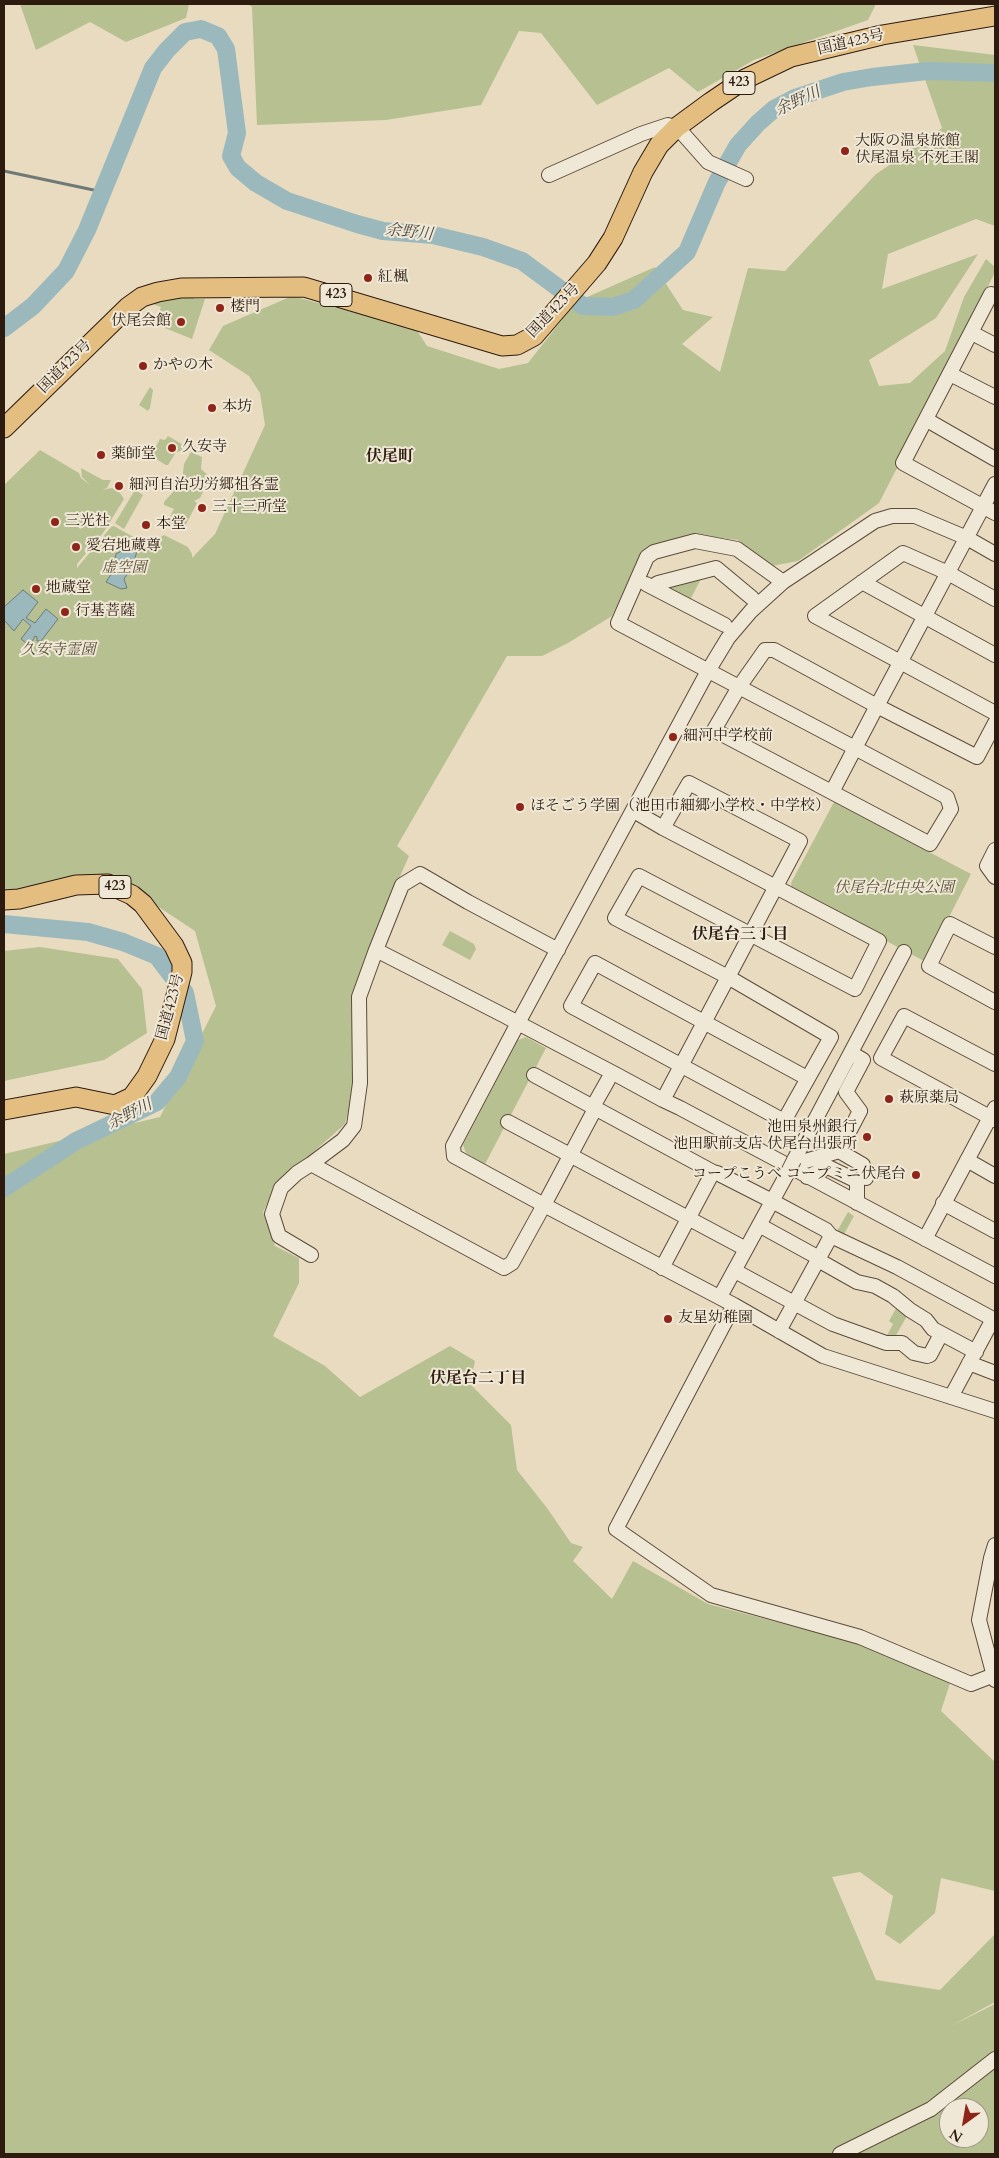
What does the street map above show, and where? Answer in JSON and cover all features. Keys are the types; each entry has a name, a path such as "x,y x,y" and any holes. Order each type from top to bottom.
{"highway":[{"name":"国道423号","path":"4,428 128,306 142,297 158,292 197,286 304,287 502,346 517,345 534,336 598,263 613,238 659,145 677,127 746,79 791,57 882,36 995,16"},
{"name":"国道423号","path":"4,900 19,899 85,884 108,884 122,889 143,904 174,946 182,963 182,972 165,1039 147,1076 132,1097 116,1105 76,1097 4,1110"}],"street":[{"path":"549,175 640,134 668,125 677,127 708,162 746,179"},
{"path":"989,510 904,463 991,294 995,296"},
{"path":"972,333 995,345"},
{"path":"950,374 995,397"},
{"path":"927,420 995,459"},
{"path":"832,792 966,538 989,510 995,484"},
{"path":"995,554 966,538 915,516 892,516 876,520 783,582 751,610 728,638 708,671 453,1146 454,1156 734,1306 823,1356 995,1410"},
{"path":"783,582 737,549 695,541 654,552 648,557 618,623 708,671 739,687 855,748 947,797 951,809 930,844 714,730 739,687 765,650 774,650 877,706 977,757 995,723"},
{"path":"995,599 948,573 903,553 815,616 995,713"},
{"path":"652,587 658,583 716,568 752,598"},
{"path":"637,579 725,626"},
{"path":"862,582 995,655"},
{"path":"663,828 689,783 800,841 663,1100"},
{"path":"634,811 879,941 855,989 639,876 615,918 728,977 831,1038 784,1121 571,1006 595,963 807,1078"},
{"path":"995,850 987,866 995,877"},
{"path":"311,1255 279,1236 272,1214 281,1188 343,1140 354,1126 360,1083 359,997 402,886 420,874 558,950"},
{"path":"995,947 950,924 929,966 995,1002"},
{"path":"376,950 518,1023 995,1276"},
{"path":"722,1293 787,1174 797,1162 904,952"},
{"path":"925,1239 943,1203 994,1115 880,1058 904,1016 995,1064"},
{"path":"840,1151 860,1111 846,1092 863,1060 851,1053"},
{"path":"534,1075 713,1172 826,1230 831,1236 897,1267 994,1319 951,1397"},
{"path":"311,1164 504,1268 512,1263 595,1109 595,1103 608,1080"},
{"path":"508,1122 746,1249"},
{"path":"797,1162 840,1151 863,1165 866,1178"},
{"path":"967,1160 995,1176"},
{"path":"806,1177 828,1166 857,1180 857,1203"},
{"path":"662,1268 713,1172"},
{"path":"943,1203 995,1231"},
{"path":"759,1225 857,1282 874,1286 893,1296 926,1320 933,1329 995,1373"},
{"path":"779,1332 831,1236"},
{"path":"734,1271 832,1324 886,1342 902,1343 914,1353 930,1355 942,1334"},
{"path":"734,1306 616,1529 711,1595 860,1637 971,1684 994,1677 979,1620 991,1584 991,1558 995,1545"},
{"path":"840,2154 931,2109 995,2059"}],"green space":[{"path":"20,4 189,4 186,18 126,42 90,22 36,50"},
{"path":"248,4 876,4 868,20 754,60 698,92 669,68 597,105 541,33 519,31 481,105 386,120 257,125 252,7"},
{"path":"913,45 995,55 995,226 976,219 888,254 882,289 978,254 936,318 869,360 879,386 910,383 945,351 964,297 986,259 995,267 995,272 946,373 879,503 798,561 772,566 738,540 697,535 670,540 640,555 612,616 568,643 542,656 507,656 397,846 409,856 377,928 351,1000 355,1086 345,1124 276,1185 263,1212 275,1246 299,1258 299,1283 273,1336 325,1366 360,1397 450,1346 475,1361 470,1384 511,1425 517,1470 547,1508 571,1543 583,1547 573,1561 612,1599 633,1561 708,1604 857,1643 950,1683 941,1711 995,1762 995,1891 941,1878 935,1913 900,1944 885,1934 893,1896 860,1872 832,1877 876,1980 940,1990 995,1934 995,2002 951,2026 995,2004 995,2154 4,2154 4,1154 160,1117 216,1006 195,931 121,882 4,893 4,485 40,450 79,473 81,478 90,485 82,477 81,468 103,480 111,480 107,488 102,490 112,488 120,493 124,499 103,533 77,564 77,568 111,527 114,526 151,547 155,546 164,535 188,547 192,558 215,534 265,425 260,393 249,376 209,350 223,326 292,296 416,329 427,346 499,369 528,363 576,302 655,267 683,310 713,317 682,344 720,372 748,268 785,271 875,175 942,128"},
{"path":"194,297 194,299 205,299 192,339 155,324 161,307 150,303 173,298"},
{"path":"150,387 153,390 148,411 139,405"},
{"path":"168,436 185,446 181,451 176,452 168,465 166,465 156,459 153,452 160,439 165,440"},
{"path":"191,452 202,457 201,469 210,477 200,498 194,501 197,503 183,530 169,523 168,520 174,509 164,505 164,502 182,482 184,464"},
{"path":"135,490 143,495 124,529 115,523"},
{"path":"703,575 689,602 663,589"},
{"name":"伏尾台北中央公園","path":"834,802 971,874 926,962 792,891 791,883"},
{"path":"450,931 474,944 476,949 470,960 442,945"},
{"path":"40,947 118,959 142,989 147,1033 104,1060 4,1081 4,951"},
{"path":"526,1037 546,1048 485,1164 466,1153 463,1145 518,1040"},
{"path":"848,1212 854,1216 843,1236 836,1233"},
{"path":"898,1305 908,1314 894,1339 885,1339 893,1324 889,1321"}],"water":[{"path":"127,548 137,551 134,562 142,567 128,573 124,579 127,588 121,589 106,582 112,573 116,554"},
{"path":"23,590 38,602 26,618 35,623 46,609 58,619 41,641 37,641 35,636 30,646 21,639 31,626 23,619 14,631 4,620 4,607"}],"waterway":[{"name":"余野川","path":"4,328 33,306 66,271 87,230 153,68 185,32 201,29 218,36 226,49 237,133 231,156 238,168 256,183 287,201 357,224 383,231 433,235 483,247 522,261 583,306 613,307 634,300 687,252 717,182 738,145 774,109 795,98 843,82 872,77 927,71 995,73"},
{"path":"4,171 103,192"},
{"name":"余野川","path":"4,924 88,932 123,942 157,956 185,993 195,1041 178,1077 157,1102 76,1141 4,1188"}],"place":[{"name":"大阪の温泉旅館 伏尾温泉 不死王閣","path":"845,151"},
{"name":"紅楓","path":"368,278"},
{"name":"楼門","path":"220,308"},
{"name":"伏尾会館","path":"181,322"},
{"name":"かやの木","path":"143,366"},
{"name":"本坊","path":"212,408"},
{"name":"久安寺","path":"172,448"},
{"name":"薬師堂","path":"101,455"},
{"name":"細河自治功労郷祖各霊","path":"119,486"},
{"name":"三十三所堂","path":"202,508"},
{"name":"三光社","path":"55,522"},
{"name":"本堂","path":"146,525"},
{"name":"愛宕地蔵尊","path":"76,547"},
{"name":"地蔵堂","path":"36,589"},
{"name":"行基菩薩","path":"65,612"},
{"name":"細河中学校前","path":"673,737"},
{"name":"ほそごう学園（池田市細郷小学校・中学校）","path":"520,807"},
{"name":"萩原薬局","path":"889,1099"},
{"name":"池田泉州銀行 池田駅前支店 伏尾台出張所","path":"867,1137"},
{"name":"コープこうべ コープミニ伏尾台","path":"916,1175"},
{"name":"友星幼稚園","path":"668,1319"}],"district":[{"name":"伏尾町","path":"390,457"},
{"name":"伏尾台三丁目","path":"740,935"},
{"name":"伏尾台二丁目","path":"478,1379"}],"park label":[{"name":"虚空園","path":"124,569"},
{"name":"久安寺霊園","path":"58,651"}]}
